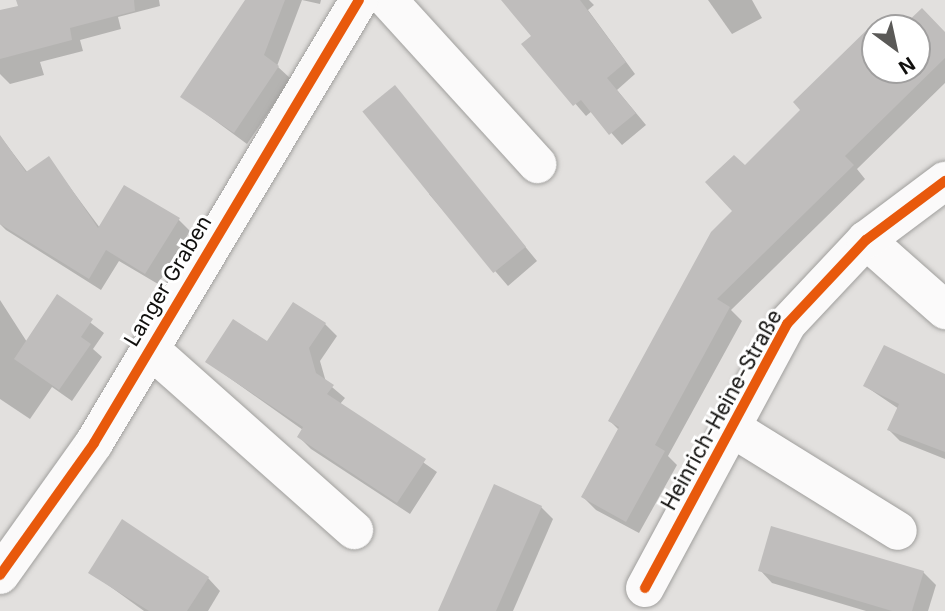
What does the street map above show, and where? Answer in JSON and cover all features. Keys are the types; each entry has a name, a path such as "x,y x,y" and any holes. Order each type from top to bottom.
{"street":[{"name":"Langer Graben","path":"0,575 94,443 359,0"},
{"path":"388,0 537,164"},
{"name":"Heinrich-Heine-Straße","path":"645,588 787,324 866,240 945,181"},
{"path":"866,240 945,310"},
{"path":"150,349 354,530"},
{"path":"732,428 898,531"}],"building":[{"path":"16,0 134,0 135,11 70,28 72,40 0,59 0,10 18,6"},
{"path":"245,0 285,0 264,55 279,66 234,133 180,97"},
{"path":"501,0 580,0 626,62 607,78 636,113 609,135 581,100 573,106 521,44 531,36"},
{"path":"922,8 928,14 916,14"},
{"path":"931,17 945,32 945,58 931,72"},
{"path":"861,36 861,84 918,84 845,156 854,165 717,299 730,307 655,445 665,451 626,522 581,497 619,427 608,421 711,232 732,211 705,182 734,155 745,165 800,110 793,102"},
{"path":"395,85 526,247 493,273 362,111"},
{"path":"0,135 26,172 49,156 98,228 124,185 180,218 145,274 106,250 89,279 0,224"},
{"path":"57,294 93,319 81,337 91,344 59,390 14,359"},
{"path":"293,302 326,323 309,348 316,373 334,385 327,394 426,459 397,503 297,437 303,427 205,362 233,319 267,341"},
{"path":"884,345 945,374 945,452 887,430 899,404 863,386"},
{"path":"494,484 542,506 496,611 438,611"},
{"path":"122,519 209,577 187,611 149,611 88,573"},
{"path":"771,526 924,571 912,611 892,611 758,571"}],"cycle path":[{"path":"0,575 94,443 359,0"},
{"path":"645,588 787,324 866,240 945,181"}]}
